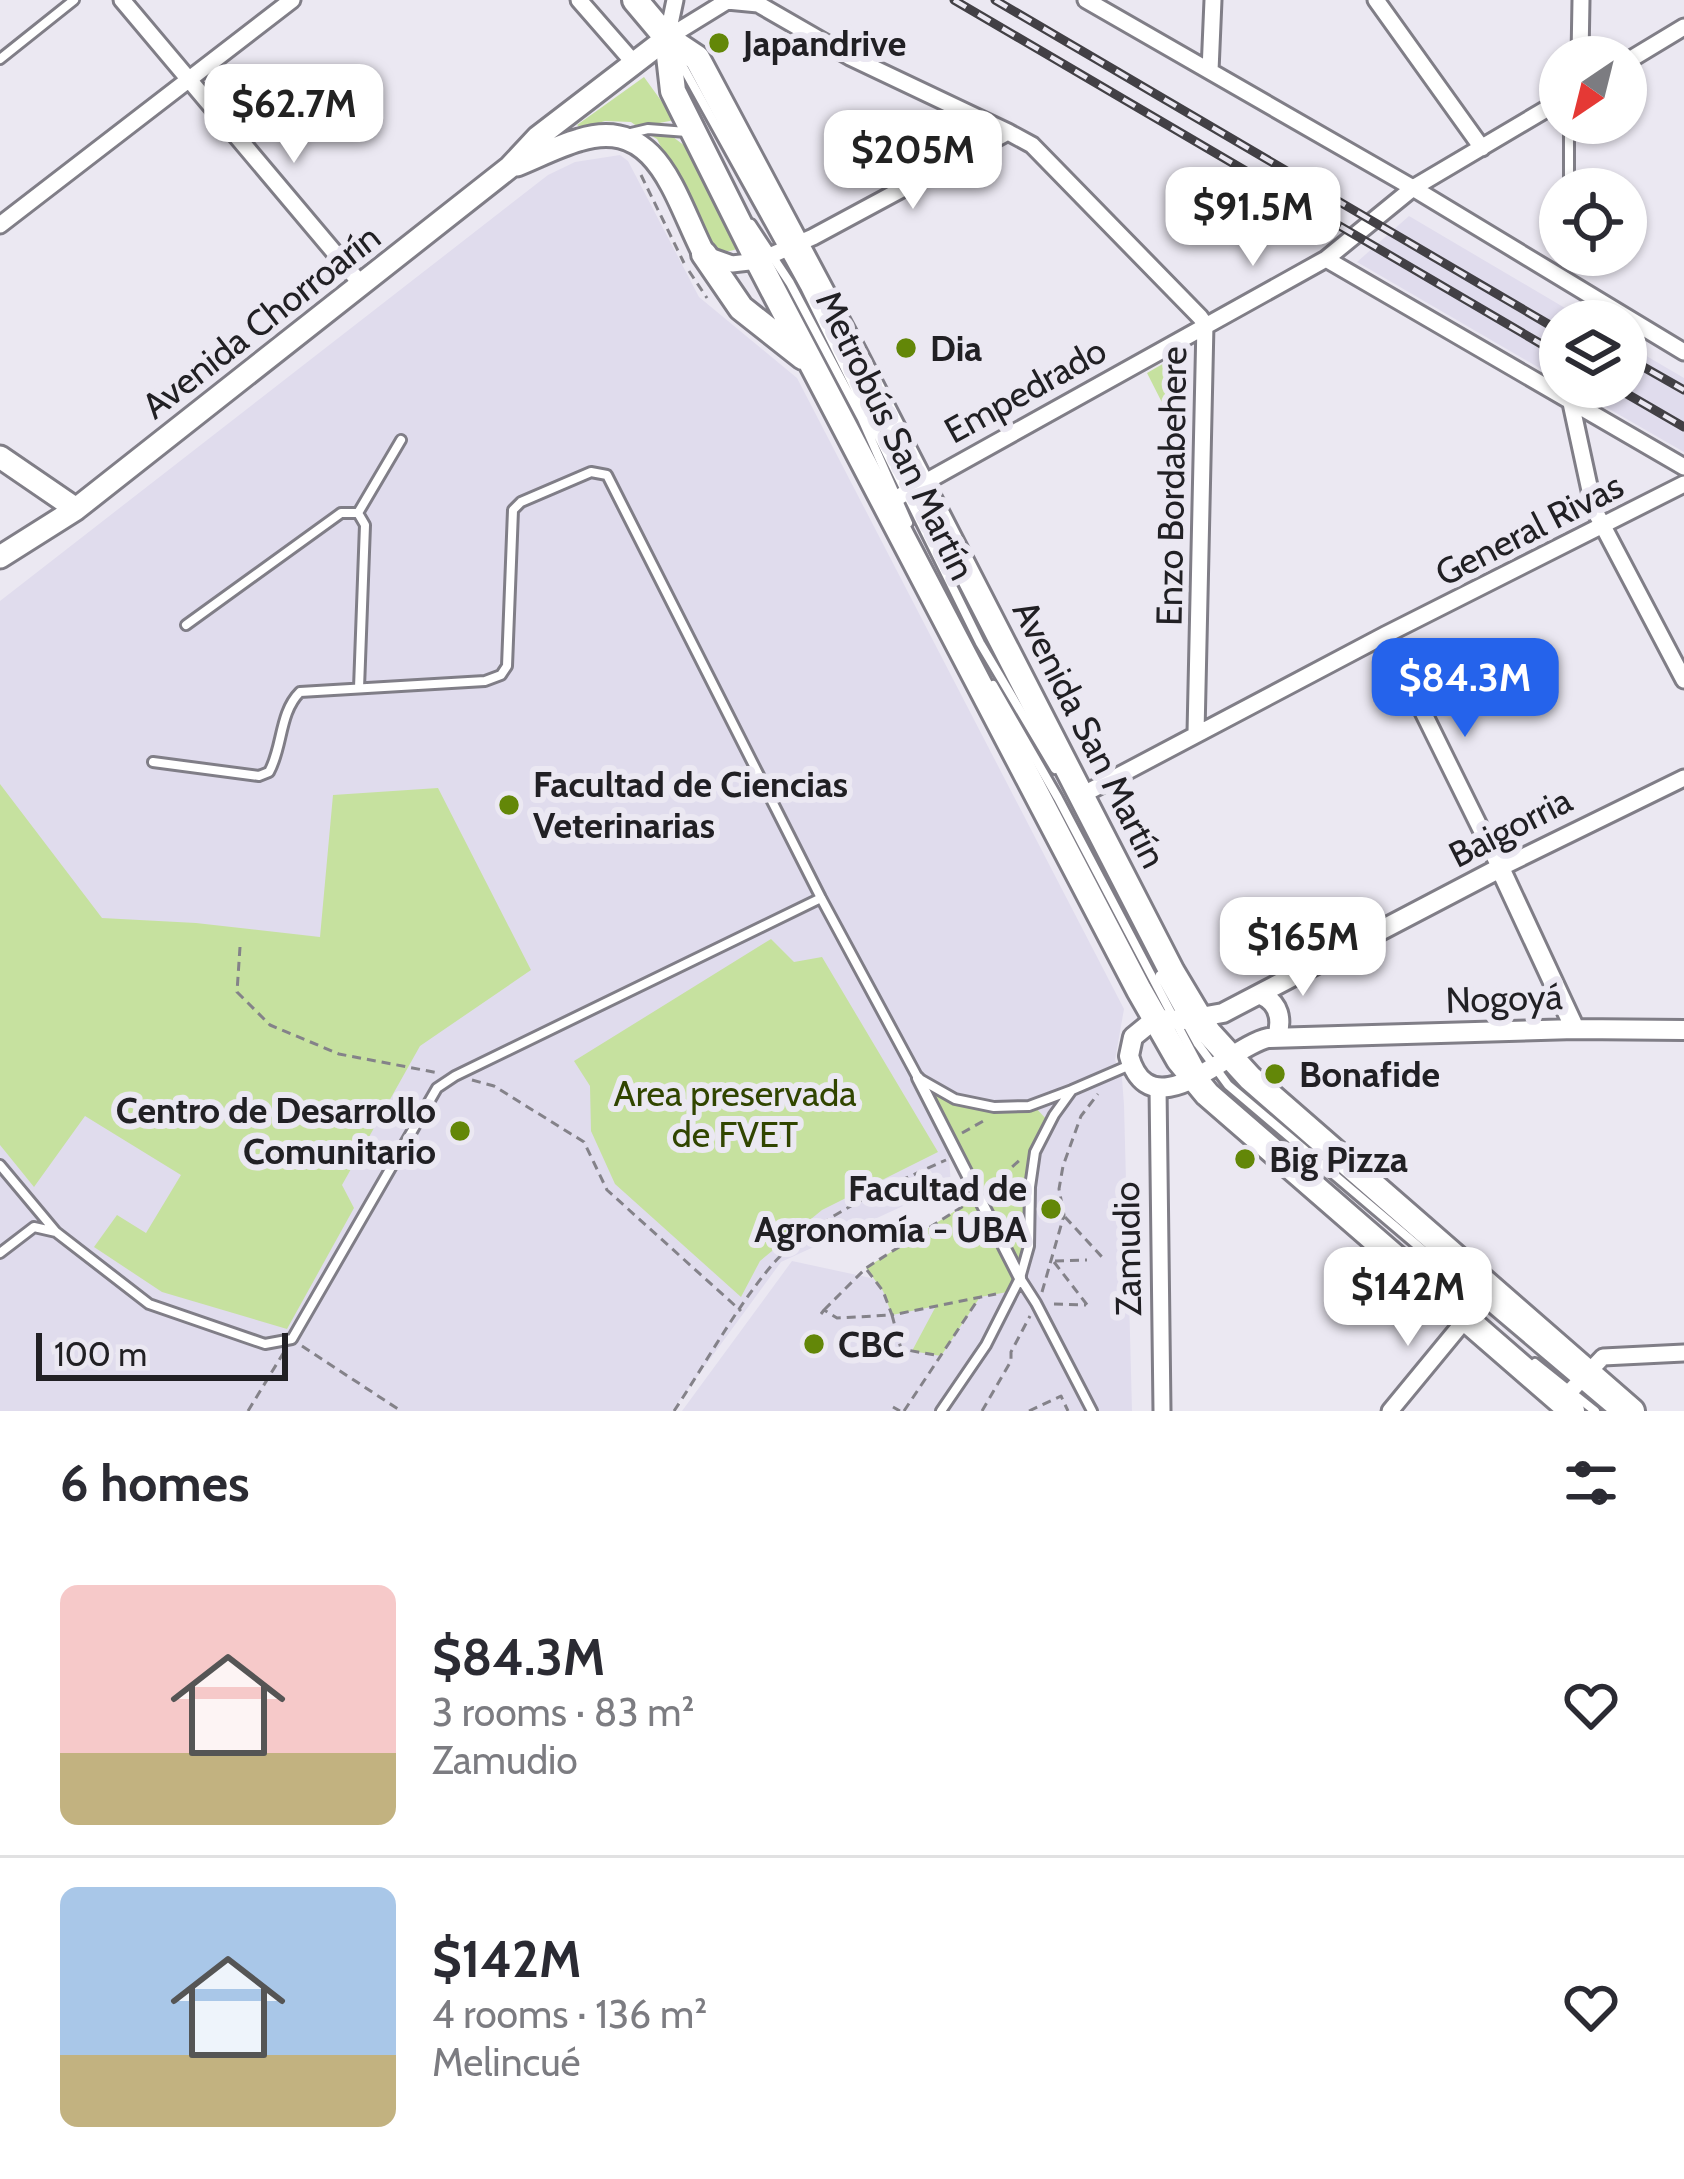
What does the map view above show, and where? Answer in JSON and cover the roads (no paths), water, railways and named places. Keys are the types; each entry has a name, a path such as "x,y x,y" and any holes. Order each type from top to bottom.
{"main road":[{"name":"Avenida San Martín","path":"635,0 667,38 697,58 778,252 902,495 1067,855 1210,1069 1465,1320 1573,1392 1632,1411"},
{"name":"Avenida Chorroarín","path":"0,557 76,508 667,38"},
{"name":"Avenida San Martín","path":"667,38 674,91 732,204 778,252 814,367 902,495 1082,795 1178,1020 1210,1069 1573,1392"},
{"path":"510,167 579,140 624,135 644,145 704,254 741,308 814,367"},
{"path":"0,457 76,508"}],"street":[{"path":"122,0 361,284"},
{"path":"0,225 292,0"},
{"path":"579,0 634,63"},
{"name":"Avenida San Martín","path":"667,38 675,0"},
{"path":"1086,0 1684,352"},
{"path":"1210,71 1213,0"},
{"path":"1376,0 1482,148"},
{"path":"1580,36 1581,0"},
{"name":"Enzo Bordabehere","path":"667,38 727,2 758,4 850,56 1008,132 1032,145 1205,324 1196,733"},
{"path":"1647,49 1684,26"},
{"name":"Empedrado","path":"902,495 1326,259 1412,188 1539,114"},
{"path":"704,254 732,264 778,252 1008,132"},
{"path":"1326,259 1539,384"},
{"path":"1572,408 1594,509 1684,680"},
{"path":"1580,408 1684,466"},
{"name":"General Rivas","path":"1082,795 1684,484"},
{"path":"1385,635 1575,1029"},
{"name":"Baigorria","path":"1178,1020 1223,1013 1262,995 1500,868 1684,778"},
{"path":"1262,995 1279,1012 1277,1037"},
{"path":"1158,1087 1125,1067 1133,1036 1178,1020"},
{"name":"Nogoyá","path":"1158,1087 1181,1085 1260,1039 1277,1037 1684,1030"},
{"path":"918,1078 1020,1278"},
{"name":"Zamudio","path":"1158,1087 1162,1411"},
{"path":"1390,1411 1465,1320"},
{"path":"1573,1392 1603,1357 1684,1353"}],"lane":[{"path":"0,59 74,0"},
{"path":"624,135 648,129 695,134"},
{"path":"358,513 401,440"},
{"path":"153,762 259,776 269,772 290,702 301,692 485,681 501,675 507,666 513,510 521,502 591,472 607,475 821,898 918,1078 955,1099 1029,1106 1125,1067"},
{"name":"Metrobús San Martín","path":"902,495 971,648 1178,1020"},
{"name":"Metrobús San Martín","path":"902,495 980,643 1073,803 1178,1020"},
{"path":"186,626 340,513 358,513"},
{"path":"358,513 364,525 359,688"},
{"name":"Metrobús San Martín","path":"1036,760 1067,855"},
{"path":"0,1166 56,1232 149,1304 265,1344 292,1339 437,1088 821,898"},
{"path":"941,1411 986,1345 1020,1278 1029,1246 1035,1152 1072,1090"},
{"path":"1029,1106 1043,1111 1047,1132"},
{"path":"0,1252 34,1227 56,1232"},
{"path":"1020,1278 1091,1411"},
{"path":"1573,1392 1595,1411"},
{"path":"1573,1392 1613,1411"}],"railway":[{"path":"954,0 1539,343"},
{"path":"995,0 1539,319"},
{"path":"1647,369 1684,390"},
{"path":"1647,406 1684,427"}],"place":[{"name":"Japandrive","path":"719,43"},
{"name":"Dia","path":"906,348"},
{"name":"Facultad de Ciencias Veterinarias","path":"509,805"},
{"name":"Bonafide","path":"1275,1074"},
{"name":"Centro de Desarrollo Comunitario","path":"460,1131"},
{"name":"Big Pizza","path":"1245,1159"},
{"name":"Facultad de Agronomía - UBA","path":"1051,1209"},
{"name":"CBC","path":"814,1344"}],"park label":[{"name":"Area preservada de FVET","path":"735,1114"}]}
